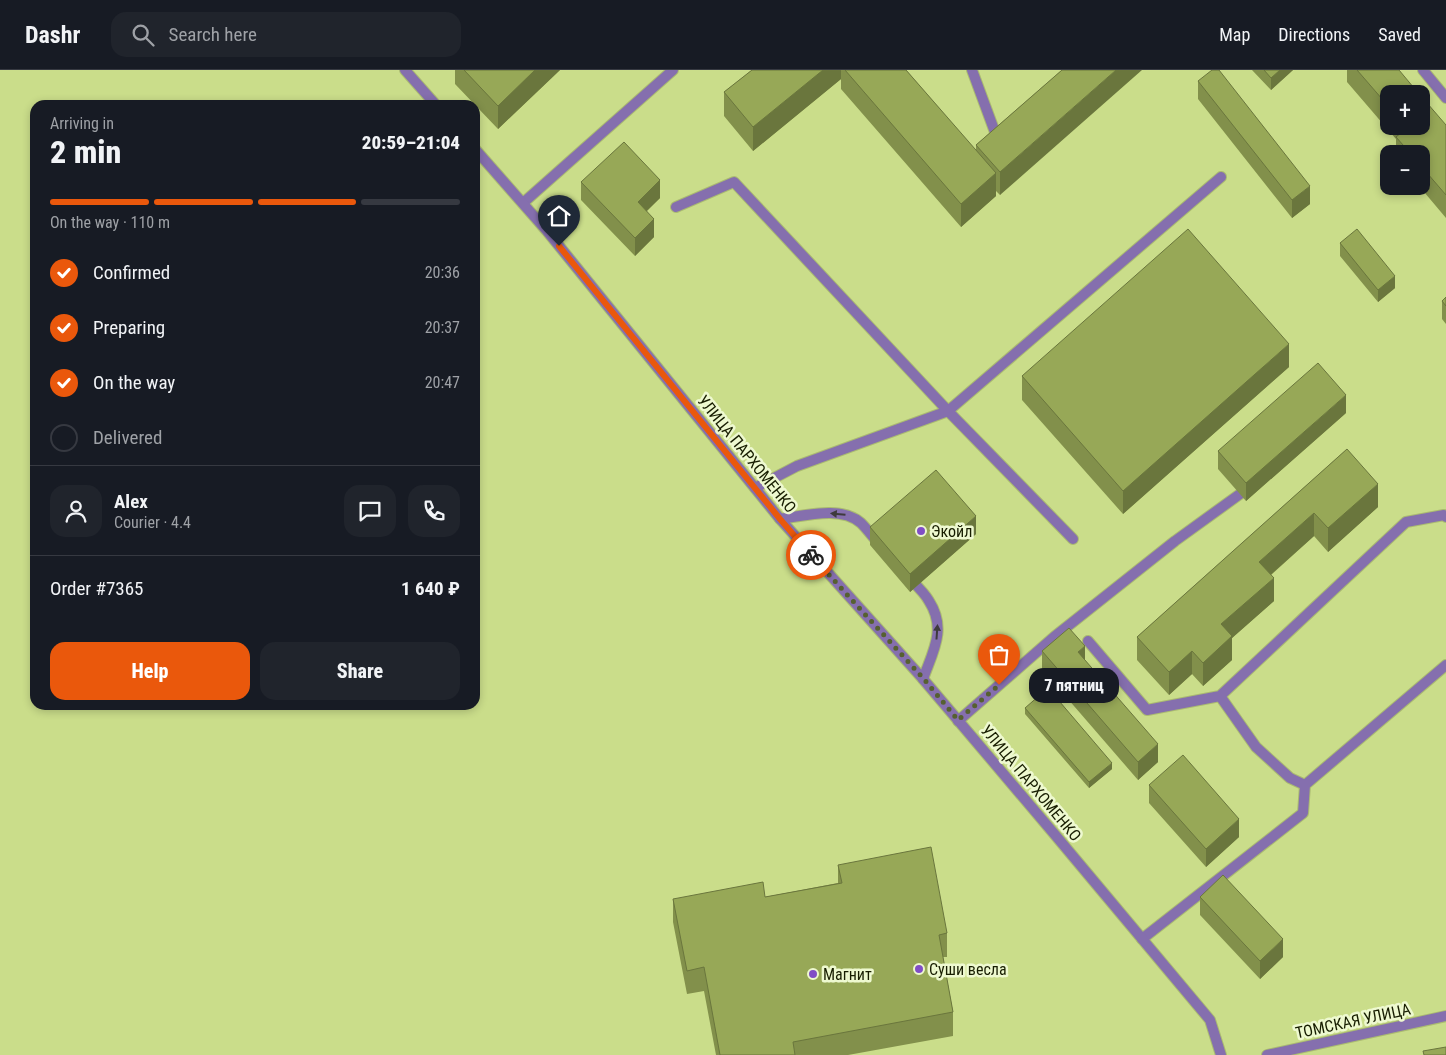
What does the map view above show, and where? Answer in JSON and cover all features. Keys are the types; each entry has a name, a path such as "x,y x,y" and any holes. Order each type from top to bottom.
{"street":[{"path":"406,70 432,100"},
{"path":"523,203 673,70"},
{"path":"972,70 996,135"},
{"path":"1423,70 1446,98"},
{"name":"УЛИЦА ПАРХОМЕНКО","path":"480,155 523,203 780,519 923,678 1210,1020 1221,1055"},
{"path":"755,488 797,466 948,411 1221,177"},
{"path":"676,206 734,182 948,411 1073,539"},
{"path":"958,720 1054,637 1175,541 1240,494"},
{"path":"780,519 815,514 833,513 849,515 860,522 885,550"},
{"path":"1088,640 1147,710 1220,696 1406,522 1444,515 1446,517"},
{"path":"904,572 929,600 937,618 938,635 923,678"},
{"path":"1142,938 1303,813 1305,785 1446,665"},
{"path":"1220,696 1256,748 1290,778 1305,785"},
{"name":"ТОМСКАЯ УЛИЦА","path":"1267,1055 1446,1016"}],"building":[{"path":"464,70 535,70 498,106"},
{"path":"752,70 823,70 753,127 724,92"},
{"path":"845,70 906,70 996,173 961,204"},
{"path":"1062,70 1116,70 1000,172 976,145"},
{"path":"1212,70 1219,70 1310,186 1292,200 1198,81"},
{"path":"1264,70 1280,70 1271,78"},
{"path":"1357,70 1399,70 1412,85 1380,85 1380,97"},
{"path":"1430,106 1446,125 1446,195 1430,176 1430,145 1403,145 1396,137 1398,135 1430,135"},
{"path":"624,142 660,180 638,202 654,219 635,238 581,182"},
{"path":"1188,229 1289,344 1123,491 1022,376"},
{"path":"1357,229 1395,276 1378,290 1340,243"},
{"path":"1446,297 1446,306 1442,301"},
{"path":"1318,363 1346,395 1246,483 1218,451"},
{"path":"1347,449 1378,484 1328,528 1314,513 1259,562 1274,578 1221,624 1232,636 1203,663 1192,651 1169,672 1137,637"},
{"path":"936,470 976,516 910,574 870,527"},
{"path":"1069,628 1085,646 1078,652 1158,744 1138,762 1042,651"},
{"path":"1048,688 1112,763 1089,782 1025,708"},
{"path":"1183,755 1239,819 1206,849 1149,785"},
{"name":"Магнит","path":"931,847 947,933 939,935 953,1012 793,1042 795,1055 720,1055 704,967 687,971 673,899 763,882 765,897 842,883 838,865"},
{"path":"1223,875 1283,939 1260,961 1200,897"},
{"path":"1446,1047 1446,1055 1424,1055 1423,1051"}],"way so far":[{"path":"811,555 923,678 958,720 999,685"}],"place":[{"name":"Экойл","path":"921,531"},
{"name":"7 пятниц","path":"999,685"},
{"name":"Суши весла","path":"919,969"},
{"name":"Магнит","path":"813,974"}],"route":[{"path":"559,246 811,555"}]}
